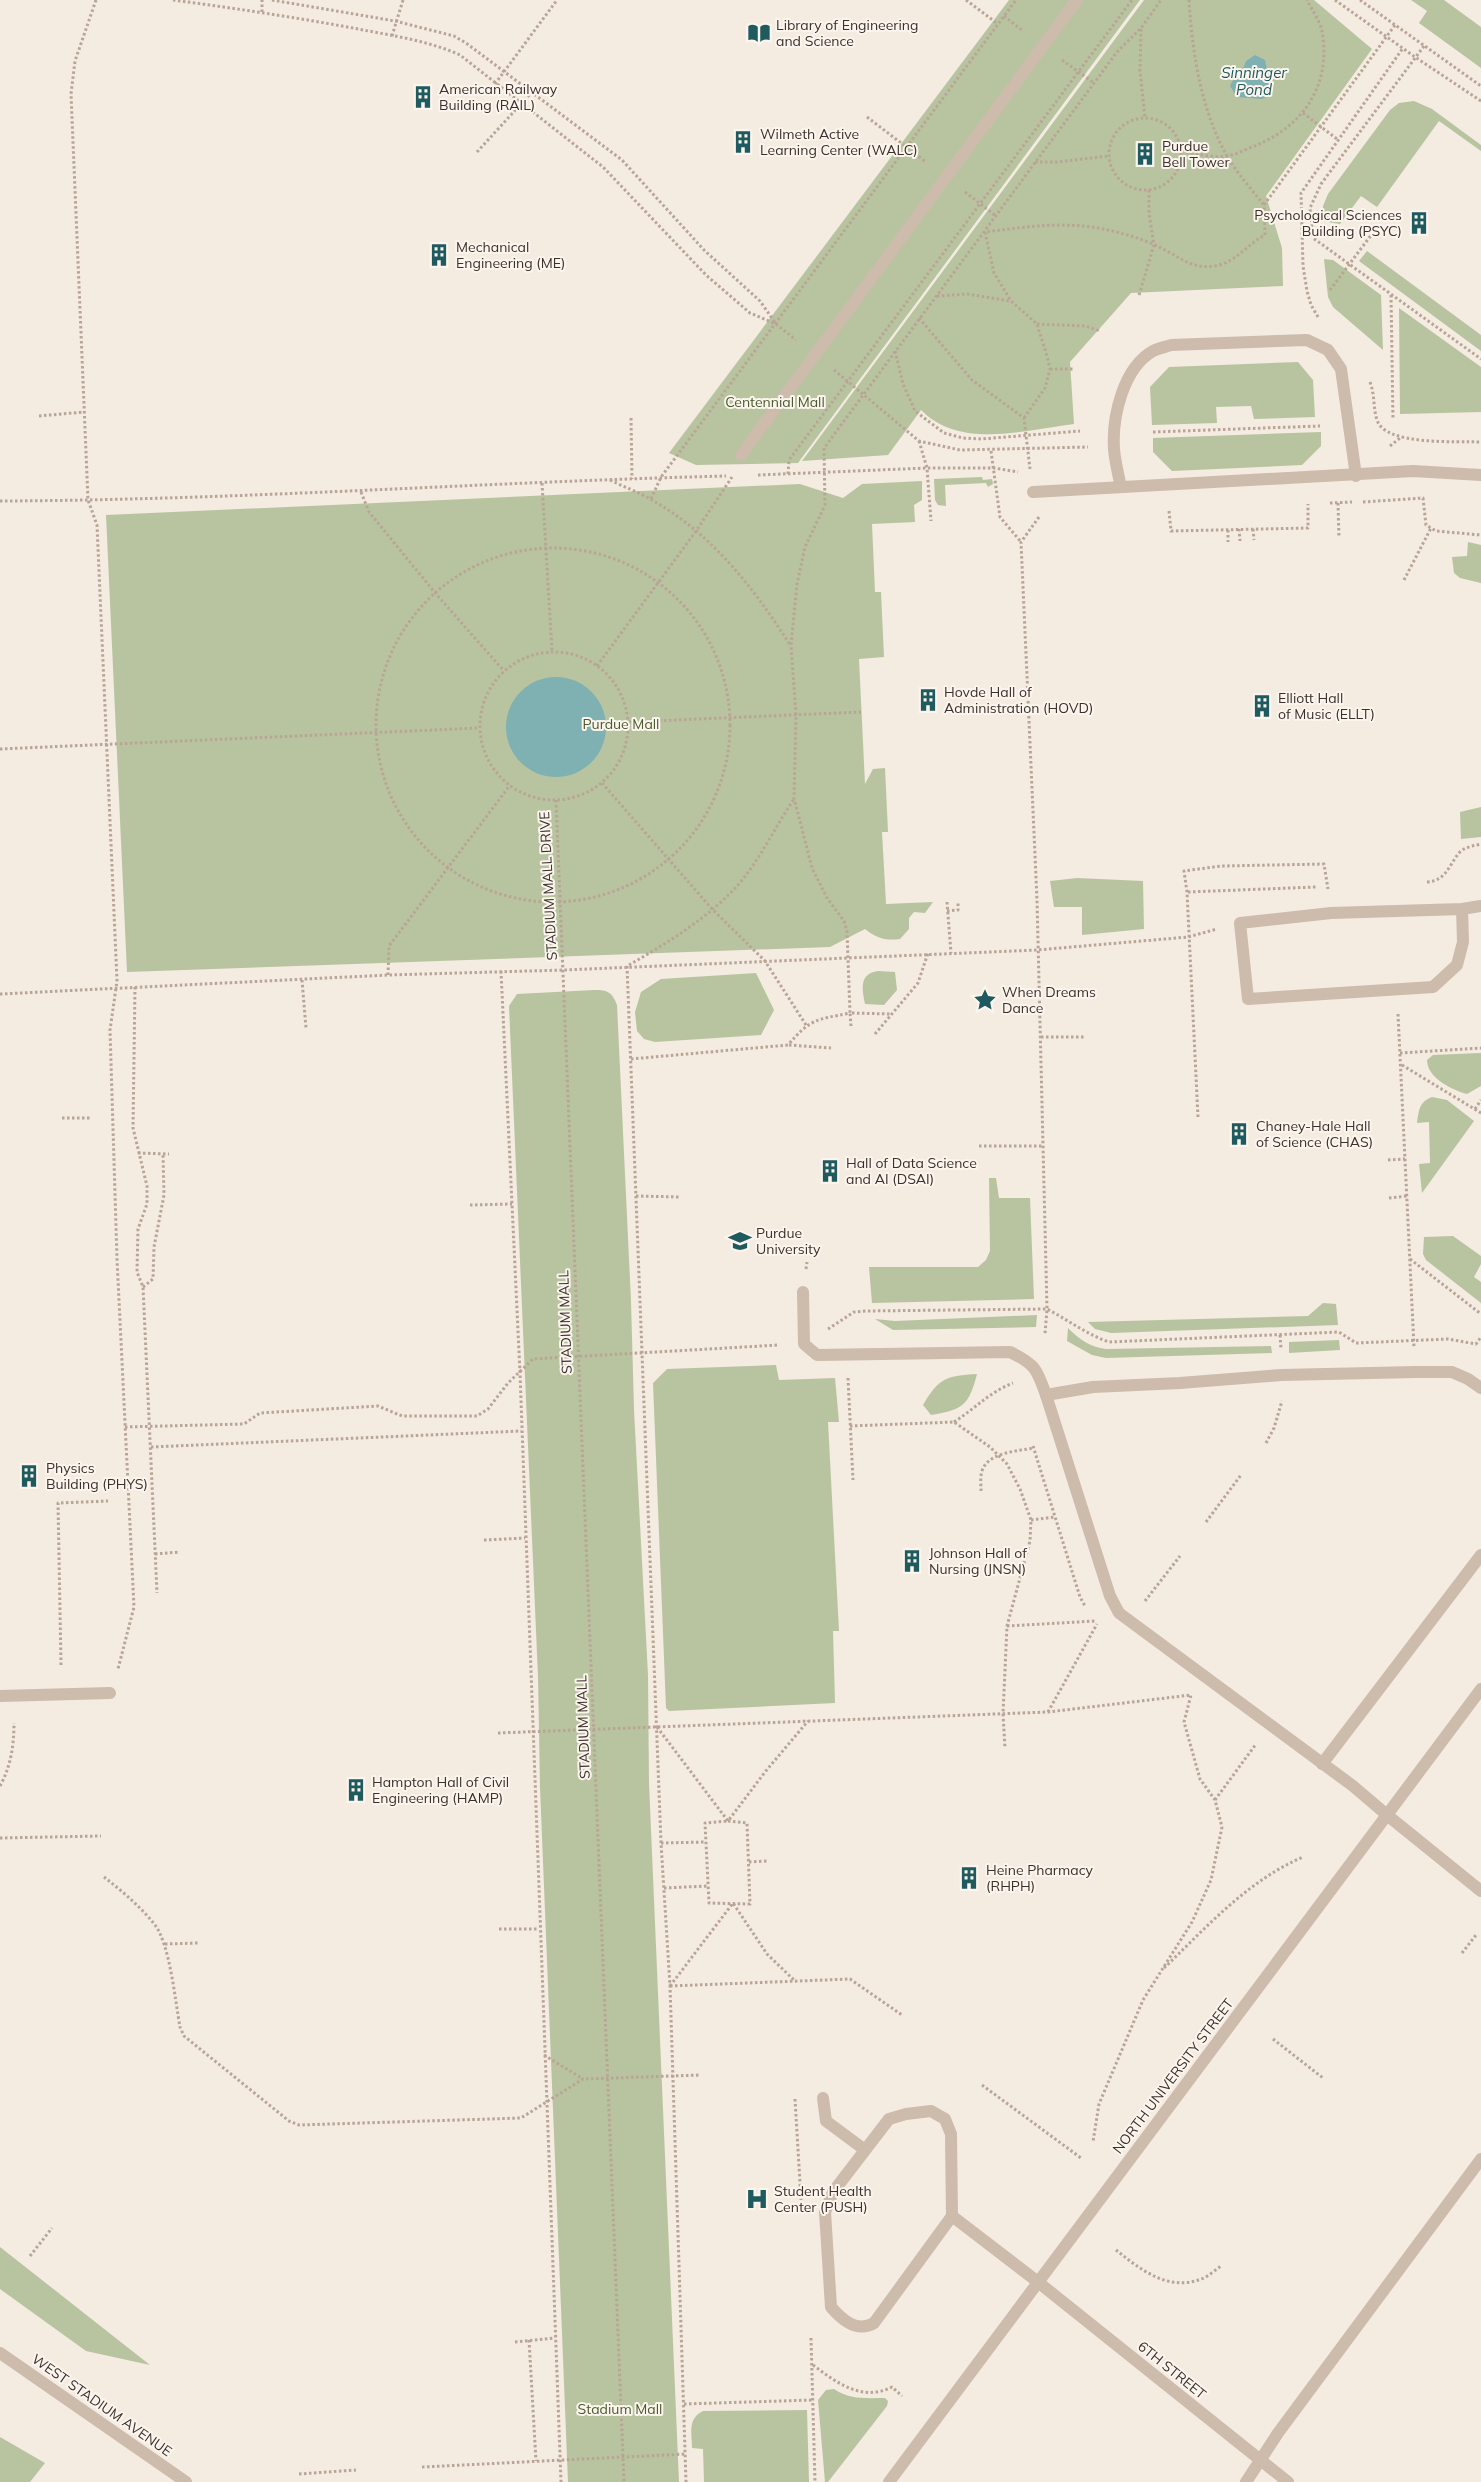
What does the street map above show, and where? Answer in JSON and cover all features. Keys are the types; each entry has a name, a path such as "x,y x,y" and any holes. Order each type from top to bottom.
{"street":[{"path":"740,455 816,355 1077,0"},
{"path":"1121,487 1114,448 1120,399 1129,378 1152,352 1172,345 1307,340 1328,350 1341,369 1356,476"},
{"path":"1033,492 1356,476 1413,471 1481,475"},
{"path":"1462,909 1463,942 1457,965 1433,987 1396,991 1248,999 1240,923 1331,913 1462,909 1481,906"},
{"path":"803,1292 804,1344 817,1355 846,1357 1010,1352 1030,1362 1039,1375 1110,1596 1119,1613 1322,1764 1481,1891"},
{"path":"1046,1395 1093,1386 1180,1383 1281,1375 1416,1372 1452,1372 1468,1379 1481,1388"},
{"path":"1322,1764 1481,1555"},
{"name":"NORTH UNIVERSITY STREET","path":"889,2482 1481,1689"},
{"path":"0,1696 110,1693"},
{"path":"823,2098 826,2120 865,2150"},
{"path":"931,2111 945,2120 951,2134 952,2216 874,2323 866,2328 854,2326 841,2319 830,2307 825,2212 833,2192 889,2119 906,2114 931,2111"},
{"path":"1246,2482 1284,2425 1481,2159"},
{"name":"6TH STREET","path":"952,2216 1038,2282 1288,2482"},
{"name":"WEST STADIUM AVENUE","path":"0,2353 186,2482"}],"path":[{"path":"96,0 76,61 71,94 88,500 97,525 116,988 110,1030 125,1428 134,1607 124,1652 110,1693"},
{"path":"173,0 262,12 392,36 446,49 460,56 603,167 713,281 750,313 776,324 919,441 960,450 1029,450 1075,446 1114,448"},
{"path":"262,0 262,12"},
{"path":"272,0 395,21 454,36 622,160 704,250 760,301 776,324"},
{"path":"392,36 395,21 403,0"},
{"path":"495,84 557,0"},
{"path":"966,0 998,24"},
{"path":"651,499 661,478 1016,0"},
{"path":"788,474 789,460 1132,0"},
{"path":"851,1026 846,957 847,931 844,921 827,898 812,868 794,798 796,714 791,645 797,584 805,547 825,505 824,448 1117,52 1141,28 1161,0"},
{"path":"985,232 1041,225 1071,224 1104,229 1154,245 1188,264 1202,267 1227,263 1240,255 1253,241 1265,234 1264,206 1227,156 1209,112 1194,52 1189,0"},
{"path":"1181,151 1227,156 1264,142 1288,128 1303,114 1320,81 1324,57 1322,29 1308,0"},
{"path":"1335,0 1481,101"},
{"path":"1360,0 1481,86"},
{"path":"1264,206 1394,25"},
{"path":"1141,28 1140,71 1145,118"},
{"path":"1424,46 1321,184 1310,208 1313,238 1481,359"},
{"path":"1307,291 1303,256 1301,193 1337,139 1403,48"},
{"path":"477,152 531,94"},
{"path":"1303,114 1337,139"},
{"path":"867,117 906,147"},
{"path":"1145,118 1166,124 1179,140 1181,151 1176,173 1160,187 1149,190 1139,190 1122,181 1111,165 1109,156 1110,146 1119,129 1126,122 1145,118"},
{"path":"1036,162 1056,162 1109,156"},
{"path":"1139,295 1154,245 1149,212 1149,190"},
{"path":"985,232 994,273 1011,301 1037,324 1050,369 1045,388 1024,418"},
{"path":"1330,290 1372,234"},
{"path":"936,296 967,294 1011,301"},
{"path":"1391,295 1393,420"},
{"path":"919,318 940,345 972,380 1024,418 1029,450 1030,473"},
{"path":"1037,324 1086,326 1101,331"},
{"path":"895,352 903,384 915,411 944,433 964,438 980,439 1080,431"},
{"path":"1050,369 1074,369"},
{"path":"39,416 84,412"},
{"path":"630,418 632,479"},
{"path":"1153,432 1320,426"},
{"path":"1385,432 1400,438 1481,442"},
{"path":"919,441 927,468 931,521"},
{"path":"991,451 1000,518 1021,542"},
{"path":"597,666 696,531 733,476 740,455"},
{"path":"751,475 927,468 994,468 1021,472"},
{"path":"0,501 360,492 733,476"},
{"path":"608,480 651,499 718,549 746,582 791,645"},
{"path":"542,483 552,651"},
{"path":"360,492 369,512 436,594 504,671"},
{"path":"1323,504 1423,498 1426,525 1436,531 1481,535"},
{"path":"1338,503 1339,538"},
{"path":"1169,511 1170,531 1308,528 1308,504"},
{"path":"1298,505 1316,504"},
{"path":"1160,511 1179,510"},
{"path":"1045,1334 1047,1309 1037,900 1021,542 1039,517 1048,517"},
{"path":"1404,580 1431,528"},
{"path":"1239,529 1240,541"},
{"path":"1254,529 1254,540"},
{"path":"1228,530 1228,542"},
{"path":"530,548 546,548 567,548 616,559 640,570 683,608 709,643 722,675 730,717 731,736 728,761 712,807 685,844 669,860 653,872 619,890 581,900 561,902 541,902 502,894 483,887 449,868 410,830 396,808 378,757 376,732 378,702 384,670 395,644 407,626 436,594 467,570 487,560 530,548"},
{"path":"552,651 580,656 597,666 611,678 623,698 629,722 626,745 617,766 602,783 580,796 556,800 532,796 510,785 494,768 483,746 479,728 483,704 492,686 504,671 534,654 552,651"},
{"path":"629,722 861,712"},
{"path":"0,749 479,728"},
{"path":"602,783 712,909 765,961 806,1025"},
{"path":"388,974 389,946 510,785"},
{"path":"627,966 682,932 712,909 737,886 794,798"},
{"name":"STADIUM MALL DRIVE","path":"556,800 564,970"},
{"path":"1422,883 1431,882 1448,872 1458,854 1464,849 1481,844"},
{"path":"1198,1117 1188,937 1188,892 1184,871 1221,866 1311,864"},
{"path":"1188,892 1337,886"},
{"path":"947,911 958,910 958,901"},
{"path":"947,902 951,953"},
{"path":"0,994 302,980 388,974 564,970 928,953 1037,950 1188,937 1240,923"},
{"path":"875,1034 918,983 928,953"},
{"path":"627,966 661,1843 670,1986 686,2482"},
{"name":"STADIUM MALL","path":"564,970 624,2482"},
{"path":"501,971 520,1373 539,1929 561,2482"},
{"path":"302,980 306,1028"},
{"path":"135,987 133,1128 147,1186 147,1204 138,1230 137,1272 143,1287 157,1593"},
{"path":"1396,991 1402,1065 1416,1372"},
{"path":"788,1045 806,1025 824,1018 850,1014 892,1014"},
{"path":"1041,1037 1085,1037"},
{"path":"630,1059 788,1045 831,1048"},
{"path":"1400,1053 1481,1048"},
{"path":"1402,1065 1481,1113"},
{"path":"1475,1109 1481,1100"},
{"path":"62,1118 92,1118"},
{"path":"979,1146 1042,1146"},
{"path":"143,1287 152,1279 154,1247 164,1195 163,1153"},
{"path":"138,1154 169,1154"},
{"path":"1388,1160 1405,1159"},
{"path":"636,1196 681,1197"},
{"path":"1389,1198 1407,1196"},
{"path":"470,1205 512,1204"},
{"path":"1410,1259 1481,1314"},
{"path":"125,1428 244,1424 260,1413 378,1406 402,1416 477,1416 488,1409 508,1383 533,1359 804,1344 854,1312 1047,1309 1067,1319 1089,1335 1109,1342 1339,1332 1356,1343 1413,1339 1448,1339 1476,1344 1481,1337"},
{"path":"1280,1335 1281,1352"},
{"path":"846,1357 853,1480"},
{"path":"850,1426 954,1422 968,1414 993,1391 1013,1383"},
{"path":"1266,1442 1276,1423 1282,1400"},
{"path":"954,1422 1007,1464 1020,1489 1031,1520 1026,1563 1007,1626 1003,1714 1005,1748"},
{"path":"151,1447 521,1431"},
{"path":"981,1491 982,1471 990,1461 999,1456 1034,1448"},
{"path":"1206,1522 1241,1475"},
{"path":"61,1665 58,1503 108,1501"},
{"path":"1031,1520 1055,1516"},
{"path":"484,1540 525,1538"},
{"path":"156,1554 180,1552"},
{"path":"1144,1602 1180,1556"},
{"path":"1007,1626 1099,1621 1048,1712"},
{"path":"498,1733 1048,1712 1191,1695 1184,1722 1200,1779 1215,1800 1222,1827 1211,1880 1192,1922 1143,2000 1099,2104 1093,2142"},
{"path":"728,1821 765,1772 809,1721"},
{"path":"0,1786 6,1776 14,1744 14,1723"},
{"path":"1215,1800 1270,1725"},
{"path":"657,1727 728,1821"},
{"path":"728,1821 747,1823 750,1904 709,1903 705,1823 728,1821"},
{"path":"0,1838 101,1836"},
{"path":"661,1843 706,1842"},
{"path":"1160,1972 1243,1893 1286,1864 1303,1857"},
{"path":"748,1862 768,1861"},
{"path":"104,1877 125,1894 156,1926 165,1944 180,2026 184,2036 289,2121 299,2125 521,2118 583,2079 702,2075"},
{"path":"664,1888 708,1886"},
{"path":"733,1903 766,1954 795,1981"},
{"path":"670,1986 733,1903"},
{"path":"500,1929 539,1929"},
{"path":"1462,1953 1476,1935"},
{"path":"165,1944 199,1943"},
{"path":"670,1986 850,1979 902,2014"},
{"path":"1273,2039 1322,2078"},
{"path":"544,2055 583,2079"},
{"path":"982,2085 1081,2158"},
{"path":"795,2100 801,2191"},
{"path":"30,2256 52,2228"},
{"path":"1116,2250 1145,2273 1175,2283 1201,2280 1221,2266"},
{"path":"515,2342 555,2338"},
{"path":"811,2338 815,2482"},
{"path":"529,2340 536,2461"},
{"path":"812,2365 854,2392 880,2394 892,2387 902,2396"},
{"path":"684,2404 813,2400"},
{"path":"422,2467 685,2454"},
{"path":"299,2474 356,2470"}],"green space":[{"name":"Centennial Mall","path":"1009,0 1140,0 798,463 696,465 669,453"},
{"path":"1144,0 1314,0 1372,49 1266,196 1282,248 1283,286 1131,293 1070,362 1074,424 1014,433 974,434 955,430 937,422 921,410 888,455 802,461"},
{"path":"1411,0 1444,0 1481,27 1481,68 1419,23 1427,11"},
{"path":"1414,101 1432,109 1481,145 1481,151 1439,121 1377,207 1361,196 1340,224 1323,221 1323,206 1328,194 1390,110 1399,103"},
{"path":"1367,251 1481,335 1481,351 1359,261"},
{"path":"1324,259 1333,260 1381,295 1383,350 1333,307 1328,297"},
{"path":"1399,308 1481,367 1481,412 1400,414"},
{"path":"1298,362 1313,380 1315,417 1254,419 1251,406 1216,407 1217,423 1152,425 1150,387 1169,367"},
{"path":"1321,432 1321,446 1302,465 1172,471 1153,452 1153,438"},
{"path":"982,477 983,480 992,479 993,484 988,487 986,483 945,485 946,506 938,505 935,500 934,479"},
{"name":"Purdue Mall","path":"922,481 922,500 914,505 915,522 872,524 875,592 881,592 884,657 859,659 865,784 873,769 885,768 888,832 882,832 886,904 933,902 925,913 914,912 909,918 909,929 900,939 890,940 881,938 865,929 830,947 127,972 106,515 800,484 843,498 862,484"},
{"path":"1468,542 1481,545 1481,583 1460,578 1454,573 1452,557 1467,556"},
{"path":"1481,807 1481,837 1461,839 1460,812"},
{"path":"1077,878 1143,881 1144,929 1082,935 1082,907 1054,907 1050,881"},
{"path":"878,971 895,972 897,990 884,1005 865,1004 863,983 868,975"},
{"path":"756,973 774,1010 761,1035 655,1042 644,1039 637,1031 635,1012 641,992 661,979"},
{"name":"Stadium Mall","path":"594,990 609,993 617,1005 631,1301 634,1410 648,1675 649,1783 679,2482 568,2482 540,1787 538,1677 509,1006 517,994"},
{"path":"1481,1053 1481,1086 1467,1094 1454,1090 1441,1082 1428,1066 1427,1060 1433,1055"},
{"path":"1432,1097 1447,1100 1474,1121 1422,1193 1419,1164 1430,1163 1429,1122 1417,1123 1422,1104"},
{"path":"989,1178 996,1178 999,1198 1030,1198 1034,1299 872,1303 869,1267 978,1267 986,1260 990,1251"},
{"path":"1453,1236 1481,1256 1481,1264 1474,1277 1481,1282 1481,1303 1426,1260 1423,1254 1424,1237"},
{"path":"1323,1303 1336,1304 1338,1325 1111,1333 1095,1329 1088,1322 1308,1316"},
{"path":"1037,1315 1036,1327 893,1330 875,1319 895,1321"},
{"path":"1068,1328 1085,1342 1106,1349 1271,1346 1272,1353 1106,1358 1092,1355 1067,1341"},
{"path":"1339,1340 1340,1350 1289,1353 1289,1342"},
{"path":"776,1365 779,1380 835,1378 839,1422 828,1422 839,1631 833,1631 835,1703 669,1711 666,1708 653,1383 667,1369"},
{"path":"977,1374 971,1393 958,1408 931,1415 923,1405 939,1383 951,1377"},
{"path":"0,2247 150,2365 86,2351 0,2289"},
{"path":"834,2389 852,2397 885,2398 888,2401 887,2406 828,2482 825,2482 818,2400 826,2390"},
{"path":"807,2410 809,2482 704,2482 703,2449 692,2448 692,2422 698,2414 703,2411"},
{"path":"0,2437 45,2463 30,2482 0,2482"}],"water":[{"name":"Sinninger Pond","path":"1255,55 1265,60 1268,74 1274,85 1272,95 1262,99 1237,97 1230,86 1243,69 1246,61"},
{"path":"556,677 575,681 591,692 602,708 606,727 602,746 591,762 575,773 556,777 537,773 521,762 510,746 506,727 510,708 521,692 537,681"}],"place":[{"name":"Library of Engineering and Science","path":"759,33"},
{"name":"American Railway Building (RAIL)","path":"423,97"},
{"name":"Wilmeth Active Learning Center (WALC)","path":"743,142"},
{"name":"Purdue Bell Tower","path":"1145,154"},
{"name":"Psychological Sciences Building (PSYC)","path":"1419,223"},
{"name":"Mechanical Engineering (ME)","path":"439,255"},
{"name":"Hovde Hall of Administration (HOVD)","path":"928,700"},
{"name":"Elliott Hall of Music (ELLT)","path":"1262,706"},
{"name":"When Dreams Dance","path":"985,1000"},
{"name":"Chaney-Hale Hall of Science (CHAS)","path":"1239,1134"},
{"name":"Hall of Data Science and AI (DSAI)","path":"830,1171"},
{"name":"Purdue University","path":"740,1241"},
{"name":"Physics Building (PHYS)","path":"29,1476"},
{"name":"Johnson Hall of Nursing (JNSN)","path":"912,1561"},
{"name":"Hampton Hall of Civil Engineering (HAMP)","path":"356,1790"},
{"name":"Heine Pharmacy (RHPH)","path":"969,1878"},
{"name":"Student Health Center (PUSH)","path":"757,2199"}]}
